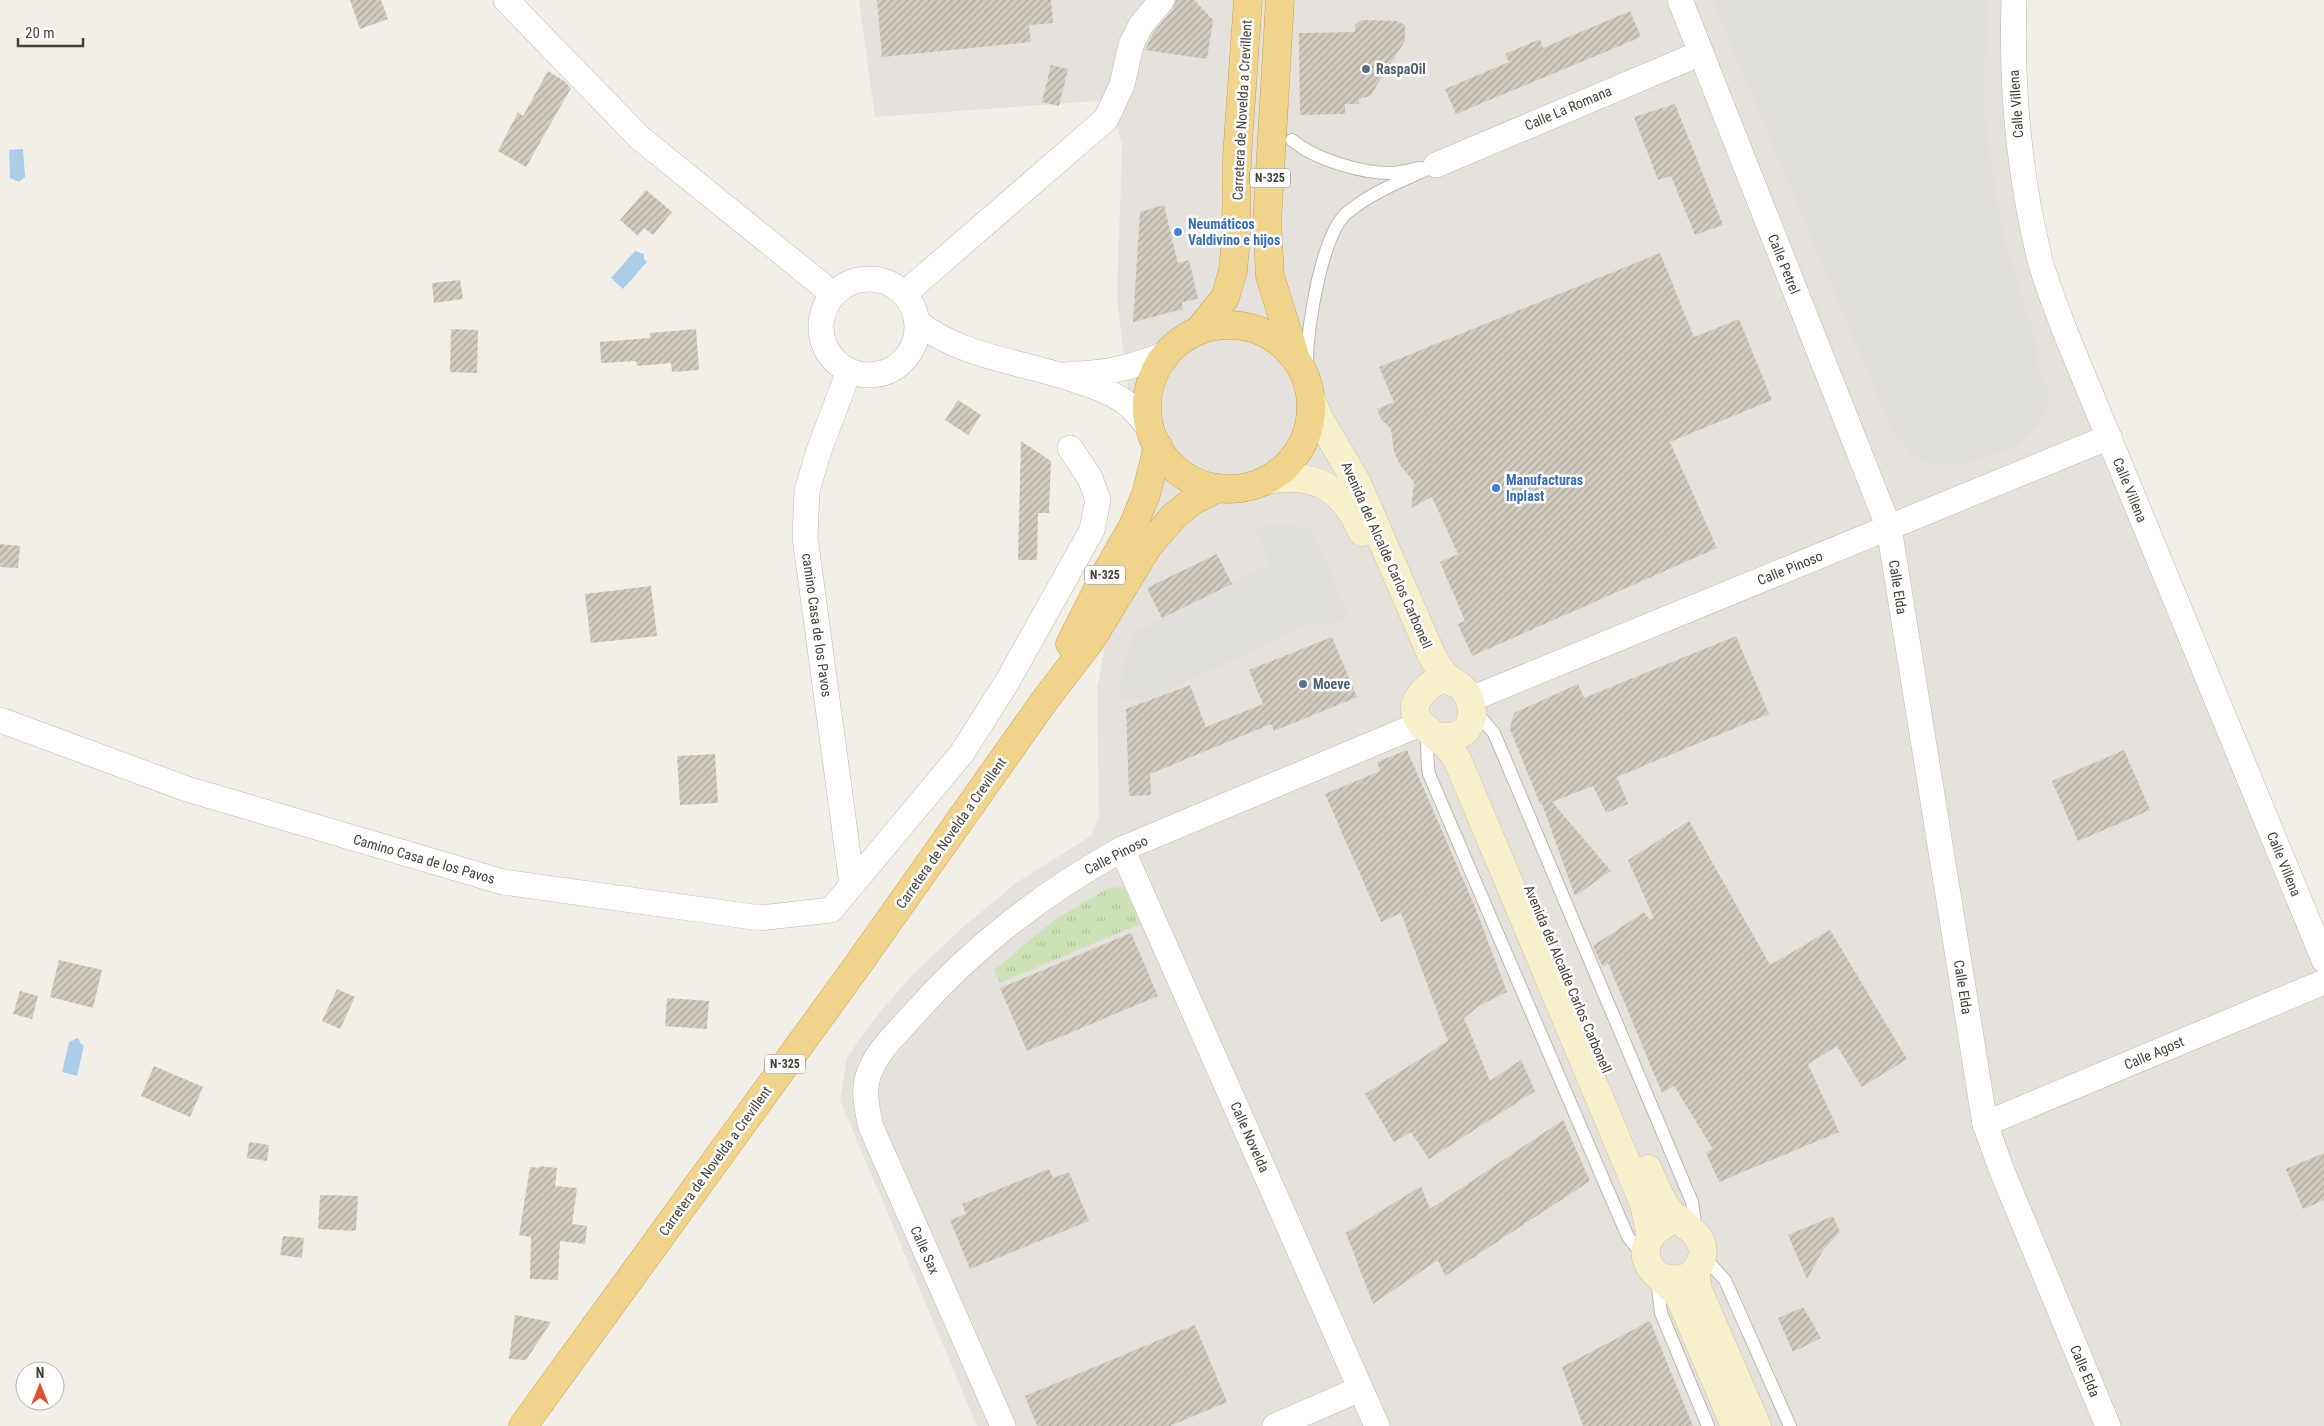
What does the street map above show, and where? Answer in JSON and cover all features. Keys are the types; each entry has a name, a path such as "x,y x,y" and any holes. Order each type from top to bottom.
{"highway":[{"name":"Carretera de Novelda a Crevillent","path":"1200,330 1225,298 1233,271 1236,237 1237,157 1248,0"},
{"name":"N-325","path":"1154,438 1173,466 1194,480 1218,488 1243,487 1267,480 1286,466 1301,446 1310,423 1310,391 1294,353 1270,276 1267,223 1280,0"},
{"name":"N-325","path":"1045,700 1060,664 1100,584 1133,526 1146,494 1154,438 1148,402 1152,380 1164,355 1173,346 1200,330 1222,326 1242,326 1260,331 1294,353"},
{"name":"N-325","path":"1045,700 1091,640 1148,546 1174,516 1194,500 1218,488"},
{"name":"Carretera de Novelda a Crevillent","path":"523,1426 852,973 1045,700"}],"main road":[{"name":"Avenida del Alcalde Carlos Carbonell","path":"1310,391 1319,418 1358,483 1432,656 1440,670 1466,703 1474,756 1661,1200 1695,1246"},
{"name":"Avenida del Alcalde Carlos Carbonell","path":"1267,480 1296,476 1310,479 1333,491 1348,504 1357,518 1416,664 1420,695 1416,712 1427,730 1448,747 1457,759 1644,1204 1654,1261"},
{"path":"1420,695 1434,684 1466,703 1454,736 1427,730"},
{"path":"1654,1261 1665,1225 1695,1246"},
{"path":"1654,1261 1681,1279 1695,1246"},
{"path":"1695,1246 1698,1290 1757,1426"},
{"path":"1654,1261 1680,1298 1734,1426"}],"street":[{"path":"506,0 640,138 833,294"},
{"path":"904,294 1106,118 1122,85 1131,45 1141,25 1162,0"},
{"name":"Calle Petrel","path":"1680,0 1889,528"},
{"name":"Calle Villena","path":"2014,0 2013,66 2020,162 2040,262 2064,329 2324,960"},
{"name":"Calle La Romana","path":"1436,165 1701,53"},
{"path":"860,279 876,279 892,284 904,294 913,307 917,322 915,344 910,354 898,366 882,374 865,376 848,371 833,361 824,346 820,328 823,310 833,294 845,284 860,279"},
{"path":"917,322 936,337 966,349 1057,374 1106,391 1130,406 1154,438"},
{"path":"910,354 966,349"},
{"path":"1057,374 1089,374 1131,368 1164,355"},
{"name":"camino Casa de los Pavos","path":"848,371 818,453 808,491 806,537 852,884"},
{"name":"Calle Pinoso","path":"1466,703 2109,437"},
{"name":"Camino Casa de los Pavos","path":"0,720 187,789 503,882 760,918 831,910 962,753 1007,682 1092,530 1098,500 1090,478 1070,448"},
{"name":"Calle Elda","path":"1889,528 1985,1124 2002,1171 2108,1426"},
{"name":"Calle Pinoso","path":"869,1071 887,1044 940,984 971,954 1015,918 1091,866 1122,848 1427,730"},
{"name":"Calle Novelda","path":"1122,848 1377,1426"},
{"name":"Calle Agost","path":"1985,1124 2324,982"},
{"name":"Calle Sax","path":"869,1071 865,1097 871,1127 1003,1426"},
{"path":"1274,1426 1360,1389"}],"lane":[{"path":"1292,140 1303,149 1322,158 1370,171 1391,173 1436,165"},
{"path":"1310,391 1306,364 1307,346 1323,260 1333,230 1347,212 1353,208 1436,165"},
{"path":"1695,1246 1725,1280 1790,1426"},
{"path":"1654,1261 1661,1313 1708,1426"}],"shaded area":[{"path":"859,0 2014,0 2028,207 2324,960 2324,1426 977,1426 840,1100 847,1058 871,1023 911,976 962,928 1016,883 1091,836 1099,817 1097,688 1142,462 1140,438 1132,420 1117,299 1122,146 1111,100 875,117"},
{"path":"1712,0 1987,0 1984,108 1996,198 2006,248 2038,347 2036,361 2047,388 2049,402 2039,424 2016,447 1965,463 1933,465 1911,454 1892,430"},
{"path":"1292,525 1310,530 1319,545 1348,618 1329,624 1307,624 1149,700 1118,698 1124,663 1136,632 1270,564 1256,530 1267,526"}],"green space":[{"path":"1124,887 1140,924 1000,983 994,970 1053,921 1108,888"}],"water":[{"path":"23,149 25,177 19,182 10,178 9,150"},
{"path":"635,251 644,254 644,259 647,262 623,289 611,278"},
{"path":"78,1038 81,1044 84,1045 77,1076 62,1072 69,1042"}],"building":[{"path":"350,0 381,0 388,19 360,29"},
{"path":"877,0 1051,0 1053,23 1029,25 1031,42 882,57"},
{"path":"1176,0 1194,0 1213,20 1207,59 1145,50 1153,33 1173,9"},
{"path":"1630,11 1641,37 1456,114 1445,89 1509,62 1505,54 1540,39 1543,48"},
{"path":"1362,20 1396,21 1405,25 1405,41 1370,96 1359,99 1359,104 1345,104 1345,114 1300,115 1299,33 1355,32 1355,25"},
{"path":"1051,65 1068,69 1059,106 1042,102"},
{"path":"548,71 571,88 526,167 498,151 518,112 523,116"},
{"path":"1675,104 1723,225 1695,235 1671,176 1658,180 1634,117"},
{"path":"646,190 672,212 653,235 644,228 638,236 620,220"},
{"path":"1164,205 1178,263 1189,260 1198,299 1182,302 1183,309 1133,322 1140,212"},
{"path":"1660,253 1694,337 1739,319 1772,400 1670,442 1717,548 1472,656 1458,624 1465,621 1440,562 1458,554 1432,497 1411,508 1414,482 1400,465 1394,452 1391,429 1381,419 1377,409 1394,402 1379,367"},
{"path":"460,280 463,299 434,303 432,283"},
{"path":"451,329 478,330 477,373 450,372"},
{"path":"696,329 699,370 672,372 671,363 637,366 636,361 601,363 600,342 650,338 650,333"},
{"path":"958,400 981,415 968,435 945,420"},
{"path":"1021,441 1051,461 1049,513 1038,513 1037,560 1018,560"},
{"path":"0,544 20,546 18,568 0,567"},
{"path":"1217,554 1232,584 1162,618 1147,588"},
{"path":"651,586 657,636 591,643 585,594"},
{"path":"1736,636 1769,714 1617,777 1628,804 1606,813 1593,786 1552,802 1611,871 1575,896 1542,804 1540,804 1510,729 1514,713 1578,684 1584,698"},
{"path":"1332,637 1357,697 1274,731 1271,724 1150,774 1151,795 1129,796 1126,709 1190,685 1206,727 1263,704 1249,670"},
{"path":"1407,750 1475,907 1507,992 1479,1006 1464,1018 1490,1081 1521,1060 1535,1091 1429,1159 1411,1132 1394,1142 1365,1094 1448,1041 1401,913 1381,922 1325,794 1380,771 1377,762"},
{"path":"2124,750 2150,810 2078,841 2052,781"},
{"path":"715,754 718,803 680,805 677,756"},
{"path":"1689,821 1770,965 1830,930 1907,1059 1862,1087 1837,1046 1808,1064 1839,1132 1719,1182 1706,1153 1713,1149 1674,1086 1662,1093 1608,963 1603,967 1593,946 1644,912 1650,920 1654,918 1628,860"},
{"path":"1131,933 1158,996 1027,1051 1000,988"},
{"path":"59,960 102,970 93,1008 50,997"},
{"path":"337,989 355,997 340,1029 322,1021"},
{"path":"20,991 38,996 32,1019 13,1014"},
{"path":"667,998 709,1001 707,1029 665,1026"},
{"path":"154,1066 203,1087 190,1117 141,1096"},
{"path":"1563,1120 1590,1181 1445,1276 1438,1260 1373,1304 1346,1233 1421,1186 1430,1209"},
{"path":"249,1142 269,1145 267,1161 247,1158"},
{"path":"2324,1153 2324,1200 2303,1209 2286,1169"},
{"path":"539,1166 557,1168 555,1186 577,1188 572,1224 587,1226 585,1244 560,1241 558,1280 530,1279 531,1237 519,1235 530,1167 539,1168"},
{"path":"1049,1169 1053,1178 1069,1172 1089,1221 970,1269 950,1220 966,1214 962,1204"},
{"path":"320,1195 358,1196 356,1231 318,1229"},
{"path":"1833,1216 1840,1232 1823,1250 1807,1279 1788,1235"},
{"path":"283,1236 304,1238 302,1258 280,1255"},
{"path":"1803,1307 1821,1338 1793,1352 1778,1318"},
{"path":"515,1315 551,1322 526,1360 509,1359"},
{"path":"1650,1321 1693,1426 1583,1426 1562,1367"},
{"path":"1195,1325 1227,1402 1170,1426 1037,1426 1025,1396"}],"place":[{"name":"RaspaOil","path":"1366,69"},
{"name":"Neumáticos Valdivino e hijos","path":"1178,232"},
{"name":"Manufacturas Inplast","path":"1496,488"},
{"name":"Moeve","path":"1303,684"}]}
